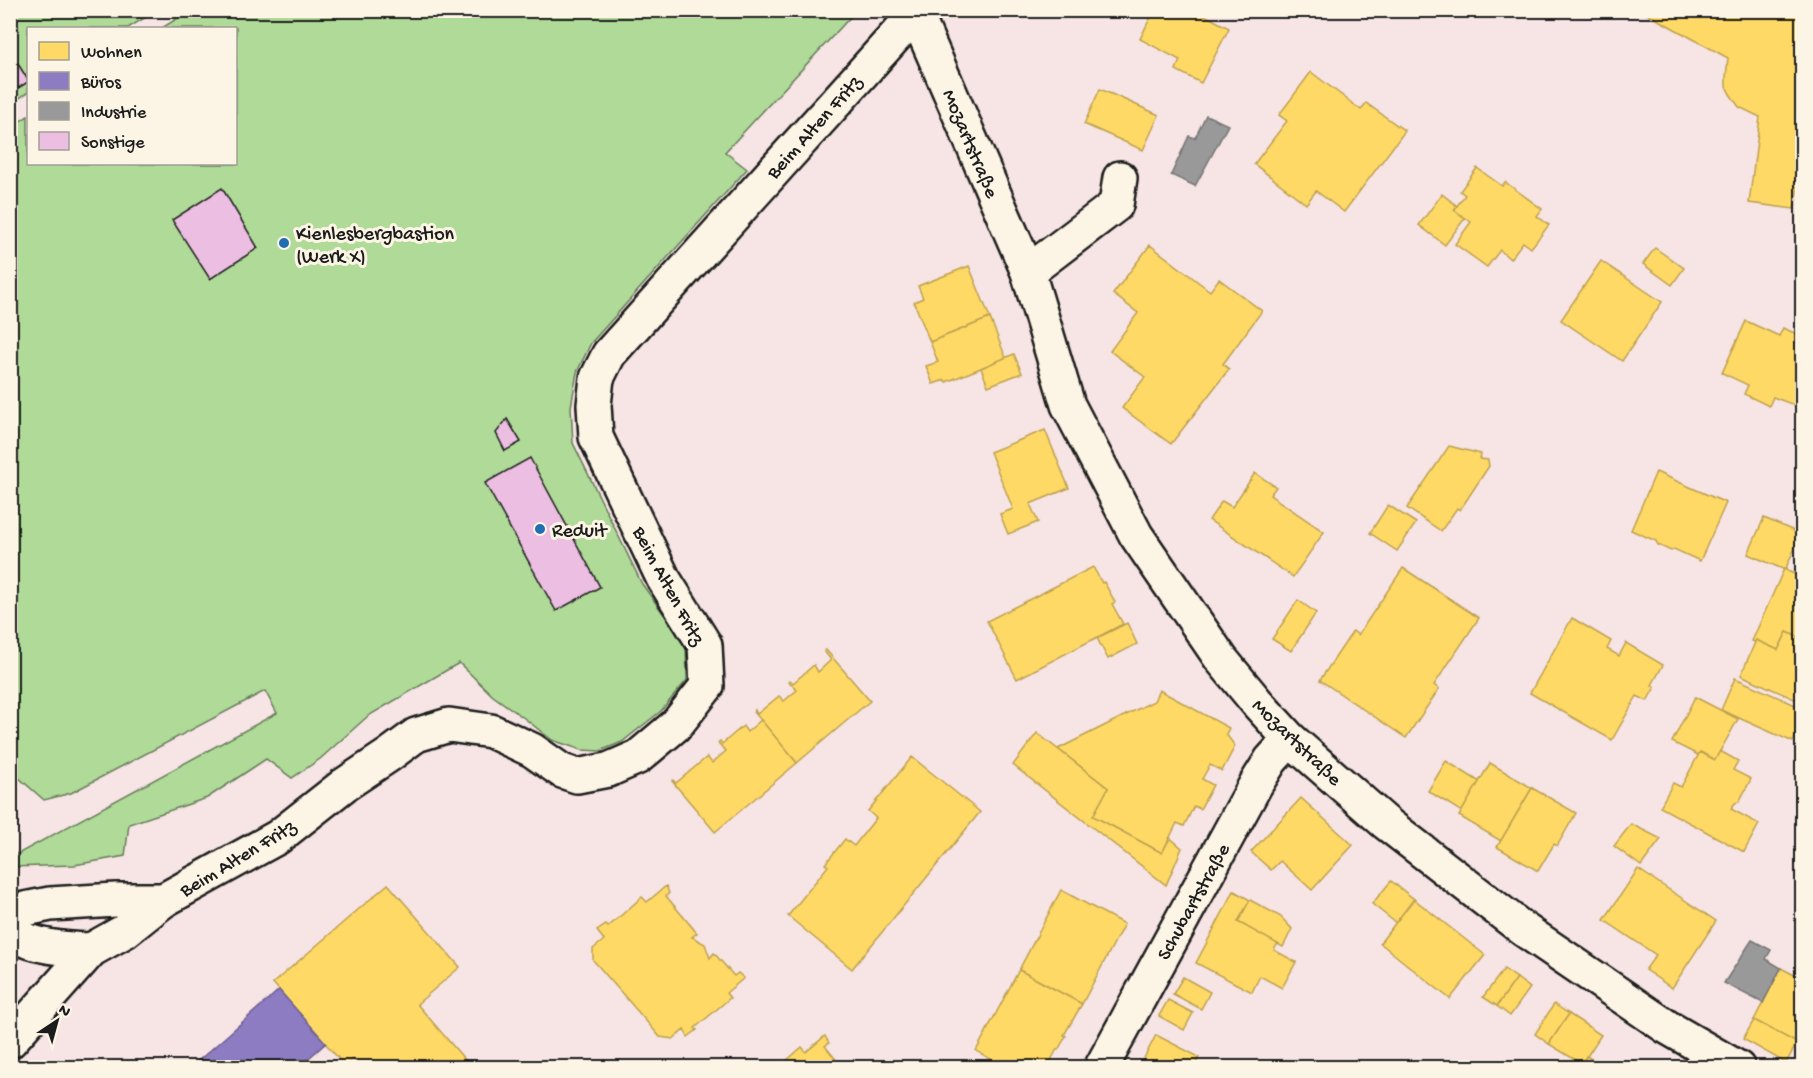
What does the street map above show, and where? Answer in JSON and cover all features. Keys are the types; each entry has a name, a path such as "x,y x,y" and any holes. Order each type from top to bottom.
{"street":[{"name":"Mozartstraße","path":"918,12 1028,272 1068,405 1136,536 1221,659 1290,738 1386,823 1523,928 1667,1027 1738,1068"},
{"name":"Beim Alten Fritz","path":"10,1041 92,950 125,931 164,900 278,837 344,785 416,735 449,724 491,731 532,750 562,771 577,776 608,770 638,757 676,725 707,686 705,645 663,578 596,437 594,405 597,378 609,354 918,12"},
{"path":"1028,272 1116,205 1119,178"},
{"name":"Schubartstraße","path":"1101,1068 1256,784 1271,760 1290,738"},
{"name":"Beim Alten Fritz","path":"10,912 50,904 164,900"},
{"path":"10,934 32,943 60,949 92,950"}],"green space":[{"path":"10,11 156,11 130,27 27,27 27,93 11,104"},
{"path":"189,11 856,11 725,152 747,169 591,343 577,372 571,407 573,443 642,584 686,645 687,680 661,711 622,742 600,751 582,750 552,740 493,696 459,663 368,716 320,759 292,778 266,759 207,798 129,824 125,856 74,865 11,867 11,839 16,855 277,713 265,691 71,793 44,800 18,777 10,755 10,128 27,117 27,165 237,165 237,27 164,27"}],"building: Wohnen":[{"path":"1154,10 1195,10 1229,28 1201,83 1176,70 1180,60 1140,39"},
{"path":"1640,10 1799,10 1802,12 1802,181 1799,180 1794,209 1749,203 1760,117 1739,107 1730,94 1726,86 1728,58"},
{"path":"1311,72 1361,110 1366,103 1405,131 1344,212 1316,191 1306,204 1254,164 1287,121 1279,115"},
{"path":"1100,89 1159,115 1143,150 1084,124"},
{"path":"1477,168 1502,186 1505,182 1542,209 1537,216 1549,225 1531,248 1523,242 1510,259 1500,250 1487,267 1455,244 1471,222 1454,210 1465,195 1460,191"},
{"path":"1442,194 1457,206 1454,210 1465,218 1445,245 1419,225"},
{"path":"1150,245 1210,291 1219,279 1262,311 1223,364 1229,369 1171,444 1122,408 1145,377 1110,351 1138,313 1113,294"},
{"path":"1655,248 1684,268 1672,285 1643,264"},
{"path":"1601,261 1662,302 1622,361 1561,320"},
{"path":"969,266 990,318 930,342 914,302 923,298 918,286"},
{"path":"990,318 1006,358 946,382 945,380 933,384 926,366 938,362 930,342"},
{"path":"1746,321 1779,336 1783,328 1799,335 1796,343 1802,346 1802,408 1773,397 1769,406 1744,394 1748,385 1722,373"},
{"path":"1014,354 1022,373 988,386 981,368"},
{"path":"1045,430 1069,488 1030,504 1038,522 1008,534 1000,514 1013,509 990,452"},
{"path":"1449,446 1481,454 1480,459 1488,460 1489,466 1460,510 1457,508 1441,531 1407,508"},
{"path":"1656,472 1726,503 1700,561 1674,549 1671,551 1658,545 1656,541 1631,530"},
{"path":"1255,473 1276,487 1270,495 1324,532 1293,577 1209,520 1222,501 1232,507"},
{"path":"1388,505 1416,523 1397,551 1370,533"},
{"path":"1764,518 1801,534 1785,570 1748,554"},
{"path":"1093,567 1115,602 1112,604 1123,624 1017,679 987,621"},
{"path":"1403,568 1479,618 1434,685 1439,689 1406,738 1320,680 1353,631 1358,635"},
{"path":"1784,569 1802,578 1802,639 1787,632 1778,650 1756,640 1752,641"},
{"path":"1298,600 1316,613 1291,651 1272,639"},
{"path":"1572,618 1611,641 1607,649 1619,656 1626,643 1663,665 1652,685 1655,687 1647,701 1637,696 1612,740 1530,693"},
{"path":"1127,623 1137,644 1108,659 1097,638"},
{"path":"1787,632 1802,639 1801,702 1741,675 1756,640 1778,650"},
{"path":"826,650 870,701 797,763 754,712 755,710 757,714 779,696 784,701 797,690 788,681 793,683 814,665 818,672 831,660 824,651"},
{"path":"1735,678 1802,708 1802,721 1793,742 1721,710"},
{"path":"1159,690 1229,728 1226,734 1235,746 1222,771 1210,765 1202,779 1213,785 1200,809 1194,806 1184,826 1177,823 1162,853 1093,816 1108,788 1058,749 1154,701"},
{"path":"1695,697 1738,719 1715,760 1700,752 1698,755 1672,742"},
{"path":"761,720 797,763 715,832 672,781 676,783 707,757 712,763 726,751 718,743 720,741 722,744 743,726 747,732"},
{"path":"1037,733 1108,788 1093,816 1162,853 1170,838 1182,848 1166,885 1013,765"},
{"path":"1720,751 1738,761 1733,770 1751,779 1739,802 1735,803 1731,809 1759,824 1744,852 1660,807 1673,783 1681,787 1700,752 1715,760"},
{"path":"912,757 980,812 852,969 788,916 828,866 825,864 845,839 854,846 876,818 868,811"},
{"path":"1446,761 1480,782 1462,812 1428,791"},
{"path":"1490,763 1532,788 1501,841 1459,816"},
{"path":"1532,788 1576,813 1557,846 1554,844 1538,871 1497,847"},
{"path":"1301,798 1353,845 1312,890 1280,861 1271,870 1251,852"},
{"path":"1631,824 1661,839 1641,866 1614,846"},
{"path":"1638,869 1716,921 1672,988 1645,970 1656,955 1604,920"},
{"path":"1391,881 1414,899 1396,923 1372,904"},
{"path":"388,884 460,967 417,1004 472,1068 360,1068 353,1059 345,1066 273,983"},
{"path":"666,886 669,893 666,896 697,933 692,937 705,944 710,958 714,953 734,976 738,973 744,978 726,993 730,998 695,1028 697,1030 688,1037 684,1030 673,1039 660,1037 593,960 593,949 604,940 597,931 606,925 608,927 642,897 647,902"},
{"path":"1061,890 1124,924 1082,1004 1019,970"},
{"path":"1234,891 1250,900 1238,922 1278,943 1274,950 1296,962 1282,988 1260,976 1252,992 1196,963"},
{"path":"1414,899 1485,955 1450,999 1380,943"},
{"path":"1250,900 1281,917 1292,929 1283,947 1238,922"},
{"path":"1781,968 1802,979 1802,1046 1754,1020"},
{"path":"1504,969 1517,978 1497,1006 1483,997"},
{"path":"1019,970 1082,1004 1047,1068 1007,1068 976,1051"},
{"path":"1183,977 1210,992 1201,1009 1173,994"},
{"path":"1517,978 1530,988 1510,1016 1497,1006"},
{"path":"1168,1000 1193,1013 1184,1030 1159,1016"},
{"path":"1554,1004 1569,1014 1549,1044 1535,1034"},
{"path":"1569,1014 1601,1035 1582,1064 1549,1044"},
{"path":"1754,1020 1797,1043 1786,1063 1743,1039"},
{"path":"1156,1035 1199,1057 1194,1068 1139,1068"},
{"path":"825,1036 829,1043 825,1046 843,1068 778,1068 802,1047 806,1052"},
{"path":"1586,1056 1588,1057 1607,1068 1580,1068"}],"building: Büros":[{"path":"279,990 326,1043 298,1068 190,1068"}],"building: Industrie":[{"path":"1206,115 1228,125 1195,186 1171,175 1189,136 1195,138"},
{"path":"1752,940 1771,950 1766,959 1781,968 1763,1003 1724,983"}],"building: Sonstige":[{"path":"10,51 27,78 27,83 10,93"},
{"path":"222,188 258,248 210,279 172,220"},
{"path":"507,419 521,442 505,451 496,433"},
{"name":"Reduit","path":"530,458 600,587 556,611 485,483"}],"place":[{"name":"Kienlesbergbastion (Werk X)","path":"284,243"},
{"name":"Reduit","path":"540,529"}]}
